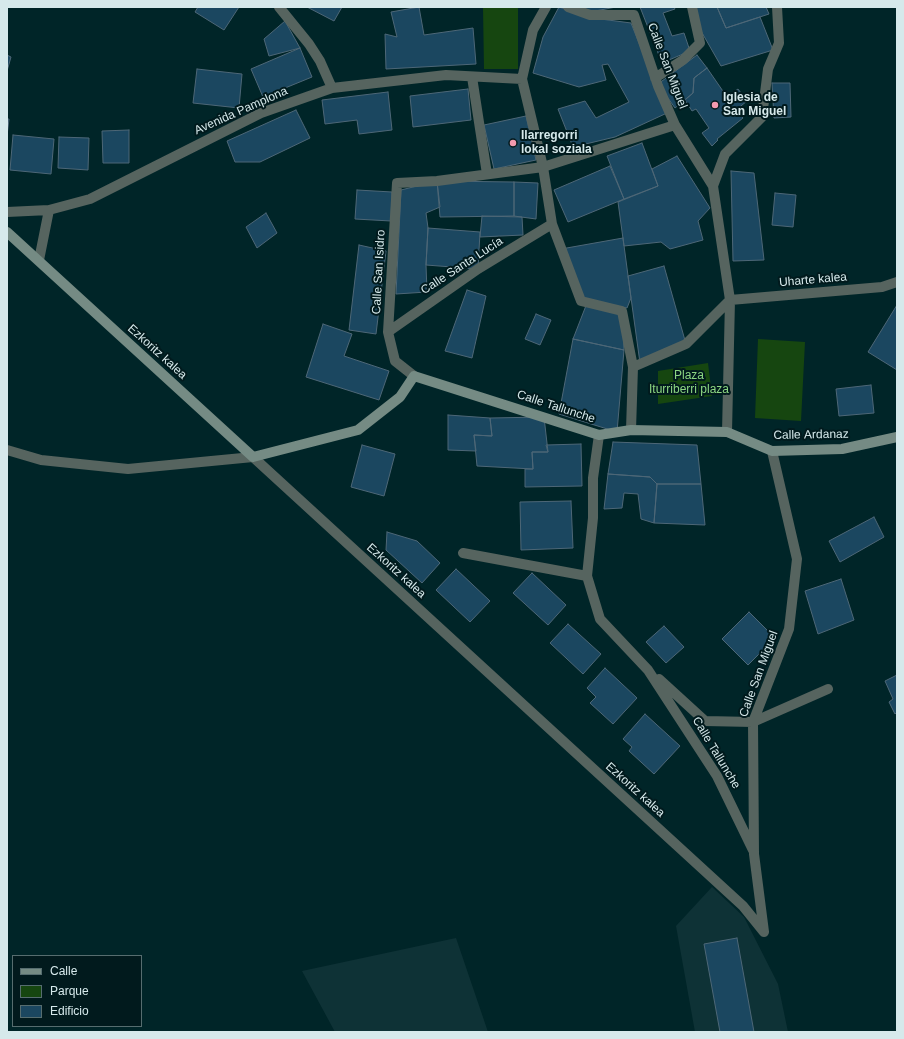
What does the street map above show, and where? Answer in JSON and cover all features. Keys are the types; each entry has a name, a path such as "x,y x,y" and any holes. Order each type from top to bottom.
{"street":[{"path":"279,7 309,44 320,61 332,88"},
{"path":"546,7 533,30 522,79 543,167 552,224 581,301 622,311 633,367 631,430"},
{"name":"Calle San Miguel","path":"568,7 590,15 634,16 655,78 675,125 713,186 730,300"},
{"path":"655,78 683,60 700,43 692,7"},
{"path":"713,186 725,154 762,117 768,69 779,43 778,7"},
{"name":"Avenida Pamplona","path":"7,212 49,210 90,200 261,113 332,88 446,75 522,79"},
{"path":"472,77 487,174 543,167 675,125"},
{"name":"Calle San Isidro","path":"395,361 388,332 397,184 437,181 487,174"},
{"path":"39,260 49,210"},
{"name":"Calle Santa Lucía","path":"388,332 478,269 552,224"},
{"name":"Ezkoritz kalea","path":"7,232 742,906 764,932"},
{"name":"Uharte kalea","path":"730,300 882,287 897,282"},
{"path":"633,367 686,344 730,300"},
{"path":"599,435 631,430 727,432 730,300"},
{"name":"Calle Tallunche","path":"395,361 414,376 599,435 593,478 592,518 587,576 600,619 648,670 706,721 753,722 828,689"},
{"path":"7,450 41,460 128,469 253,457 358,430 400,397 414,376"},
{"name":"Calle Ardanaz","path":"727,432 772,451 842,449 897,438"},
{"name":"Calle San Miguel","path":"764,932 755,854 753,722 789,629 797,559 772,451"},
{"path":"463,553 587,576"},
{"name":"Calle Tallunche","path":"648,670 717,776 755,854"}],"shaded area":[{"path":"712,887 744,917 778,984 788,1032 695,1032 676,926"},
{"path":"456,938 488,1032 335,1032 302,971"}],"green space":[{"path":"483,7 518,7 518,69 484,69"},
{"path":"758,339 805,342 801,421 755,418"},
{"name":"Plaza Iturriberri plaza","path":"708,363 712,396 658,404 658,371"}],"building":[{"path":"198,7 239,7 224,30 195,12"},
{"path":"307,7 342,7 334,21"},
{"path":"419,7 424,35 473,28 476,64 386,69 385,34 397,37 391,12"},
{"path":"559,7 593,18 631,23 667,113 615,137 573,147 558,109 585,101 596,118 629,102 608,64 602,65 606,80 579,87 533,73 543,37"},
{"path":"576,7 616,7 590,12"},
{"path":"640,7 674,7 675,9 663,13 672,36 684,33 690,51 662,63"},
{"path":"696,7 717,7 726,28 760,17 773,50 721,66 701,31"},
{"path":"717,7 766,7 769,14 726,28"},
{"path":"285,21 300,48 269,56 264,39"},
{"path":"300,48 312,77 263,97 251,69"},
{"path":"7,55 11,57 7,71"},
{"path":"697,55 707,68 694,78 693,93 675,108 658,84"},
{"name":"Iglesia de San Miguel","path":"707,68 727,97 738,89 747,101 736,110 743,118 717,139 718,140 712,146 702,133 709,128 696,109 692,111 685,100 693,93 694,78"},
{"path":"197,69 242,74 239,108 193,103"},
{"path":"772,83 790,83 791,117 774,118"},
{"path":"468,89 471,120 413,127 410,96"},
{"path":"388,92 392,130 359,134 357,120 325,124 322,100"},
{"path":"296,110 310,138 260,162 235,162 227,141"},
{"path":"526,116 536,160 494,169 484,125"},
{"path":"7,119 9,119 7,136"},
{"path":"129,130 129,163 103,163 102,131"},
{"path":"13,135 54,139 51,174 10,170"},
{"path":"59,137 89,138 88,170 58,168"},
{"path":"642,143 658,186 624,199 607,156"},
{"path":"677,156 710,208 698,221 703,240 670,249 661,242 624,246 618,202 658,186 652,169"},
{"path":"610,166 624,199 568,222 554,190"},
{"path":"731,171 754,173 764,260 733,261"},
{"path":"437,181 514,182 514,216 440,217"},
{"path":"437,181 440,207 426,213 428,228 426,265 427,292 396,294 401,190"},
{"path":"514,182 538,183 536,219 514,216"},
{"path":"357,190 392,192 391,221 355,219"},
{"path":"775,193 796,195 793,227 772,225"},
{"path":"266,213 277,233 257,248 246,227"},
{"path":"482,216 522,217 523,235 480,237"},
{"path":"428,228 480,232 478,269 426,265"},
{"path":"623,238 631,298 627,308 581,301 561,249"},
{"path":"359,245 386,251 376,334 349,330"},
{"path":"664,266 686,344 640,363 628,276"},
{"path":"467,290 486,296 472,358 445,351"},
{"path":"587,303 622,311 624,350 573,339"},
{"path":"897,305 897,370 868,352"},
{"path":"536,314 551,320 540,345 525,339"},
{"path":"323,324 352,334 344,356 389,371 379,400 306,377"},
{"path":"573,339 624,350 617,432 559,414"},
{"path":"871,385 874,413 839,416 836,389"},
{"path":"448,415 490,418 492,436 474,435 476,451 448,450"},
{"path":"544,417 548,452 532,452 533,469 477,466 474,435 492,436 490,418"},
{"path":"613,442 697,445 701,484 657,484 650,477 608,474"},
{"path":"581,444 582,486 525,487 525,469 533,469 532,452 548,452 546,445"},
{"path":"362,445 395,454 384,496 351,487"},
{"path":"608,474 650,477 657,484 654,523 641,519 638,494 624,493 622,508 604,509"},
{"path":"657,484 701,484 705,525 654,523"},
{"path":"571,501 573,548 521,550 520,502"},
{"path":"874,517 884,537 840,562 829,541"},
{"path":"387,532 417,541 440,563 422,583 386,550"},
{"path":"456,569 490,601 470,622 436,590"},
{"path":"532,573 566,605 548,625 513,593"},
{"path":"841,579 854,620 818,634 805,591"},
{"path":"749,612 775,638 748,665 722,639"},
{"path":"568,624 601,654 583,674 550,643"},
{"path":"664,626 684,647 666,663 646,642"},
{"path":"605,668 637,698 613,724 590,703 596,697 587,688"},
{"path":"897,675 897,712 895,714 889,702 893,699 885,681"},
{"path":"645,714 680,746 654,774 629,751 632,747 623,739"},
{"path":"737,938 754,1032 720,1032 704,944"}],"place":[{"name":"Iglesia de San Miguel","path":"715,105"},
{"name":"Ilarregorri lokal soziala","path":"513,143"}]}
